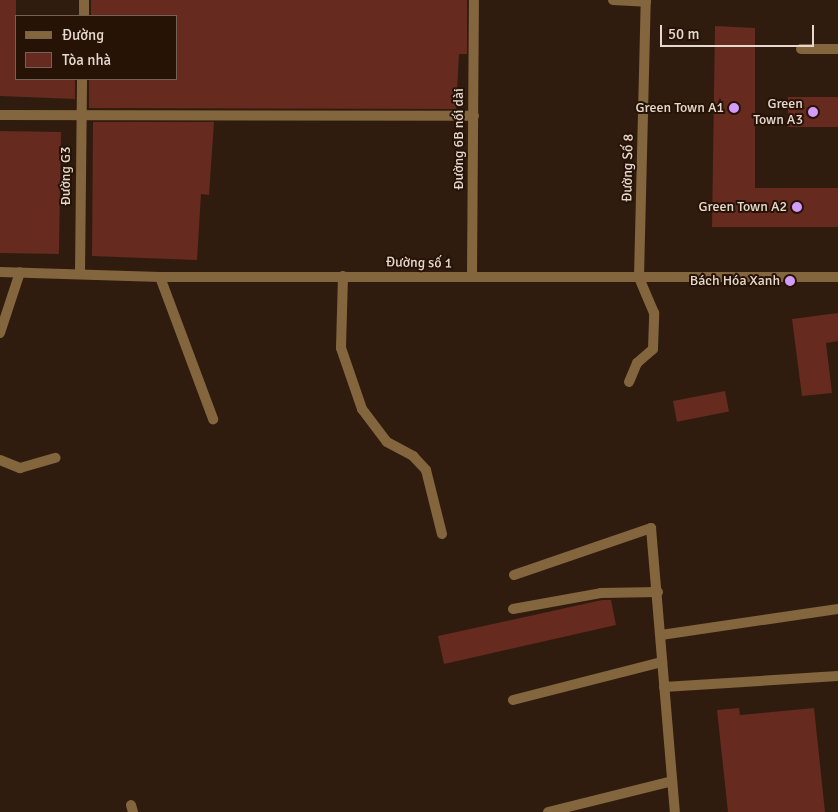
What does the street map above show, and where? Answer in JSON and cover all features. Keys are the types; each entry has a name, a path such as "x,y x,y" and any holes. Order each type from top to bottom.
{"street":[{"path":"84,0 84,15"},
{"name":"Đường 6B nối dài","path":"472,278 474,0"},
{"path":"613,0 646,1"},
{"name":"Đường Số 8","path":"639,277 646,1"},
{"path":"800,49 838,49"},
{"name":"Đường G3","path":"80,273 80,116 82,80"},
{"path":"0,115 474,116"},
{"name":"Đường số 1","path":"0,272 160,277 838,277"},
{"path":"0,333 20,272"},
{"path":"343,276 341,348 362,409 387,442 413,456 426,470 442,534"},
{"path":"160,277 212,419"},
{"path":"629,382 636,363 653,349 654,313 639,277"},
{"path":"0,460 20,468 56,458"},
{"path":"514,575 651,528 658,592 675,812"},
{"path":"513,609 601,593 658,592"},
{"path":"661,635 838,609"},
{"path":"513,700 662,662"},
{"path":"664,687 838,676"},
{"path":"548,812 672,781"}],"building":[{"path":"0,0 16,0 15,80 75,80 75,99 0,96"},
{"path":"91,0 467,0 467,54 459,54 456,109 89,108 89,80 178,80 178,15 91,15"},
{"name":"Green Town A1","path":"715,26 755,28 755,188 838,188 838,227 712,227"},
{"name":"Green Town A3","path":"788,97 838,97 838,127 788,127"},
{"path":"93,122 214,122 209,195 201,194 197,260 92,256"},
{"path":"0,131 61,132 59,254 0,253"},
{"path":"838,313 838,341 826,343 832,393 802,396 792,319"},
{"path":"725,391 729,412 677,422 673,401"},
{"path":"602,600 611,600 616,625 444,664 438,636"},
{"path":"739,708 740,715 814,708 825,812 728,812 717,710"}],"place":[{"name":"Green Town A1","path":"734,108"},
{"name":"Green Town A3","path":"813,112"},
{"name":"Green Town A2","path":"797,207"},
{"name":"Bách Hóa Xanh","path":"790,281"}]}
